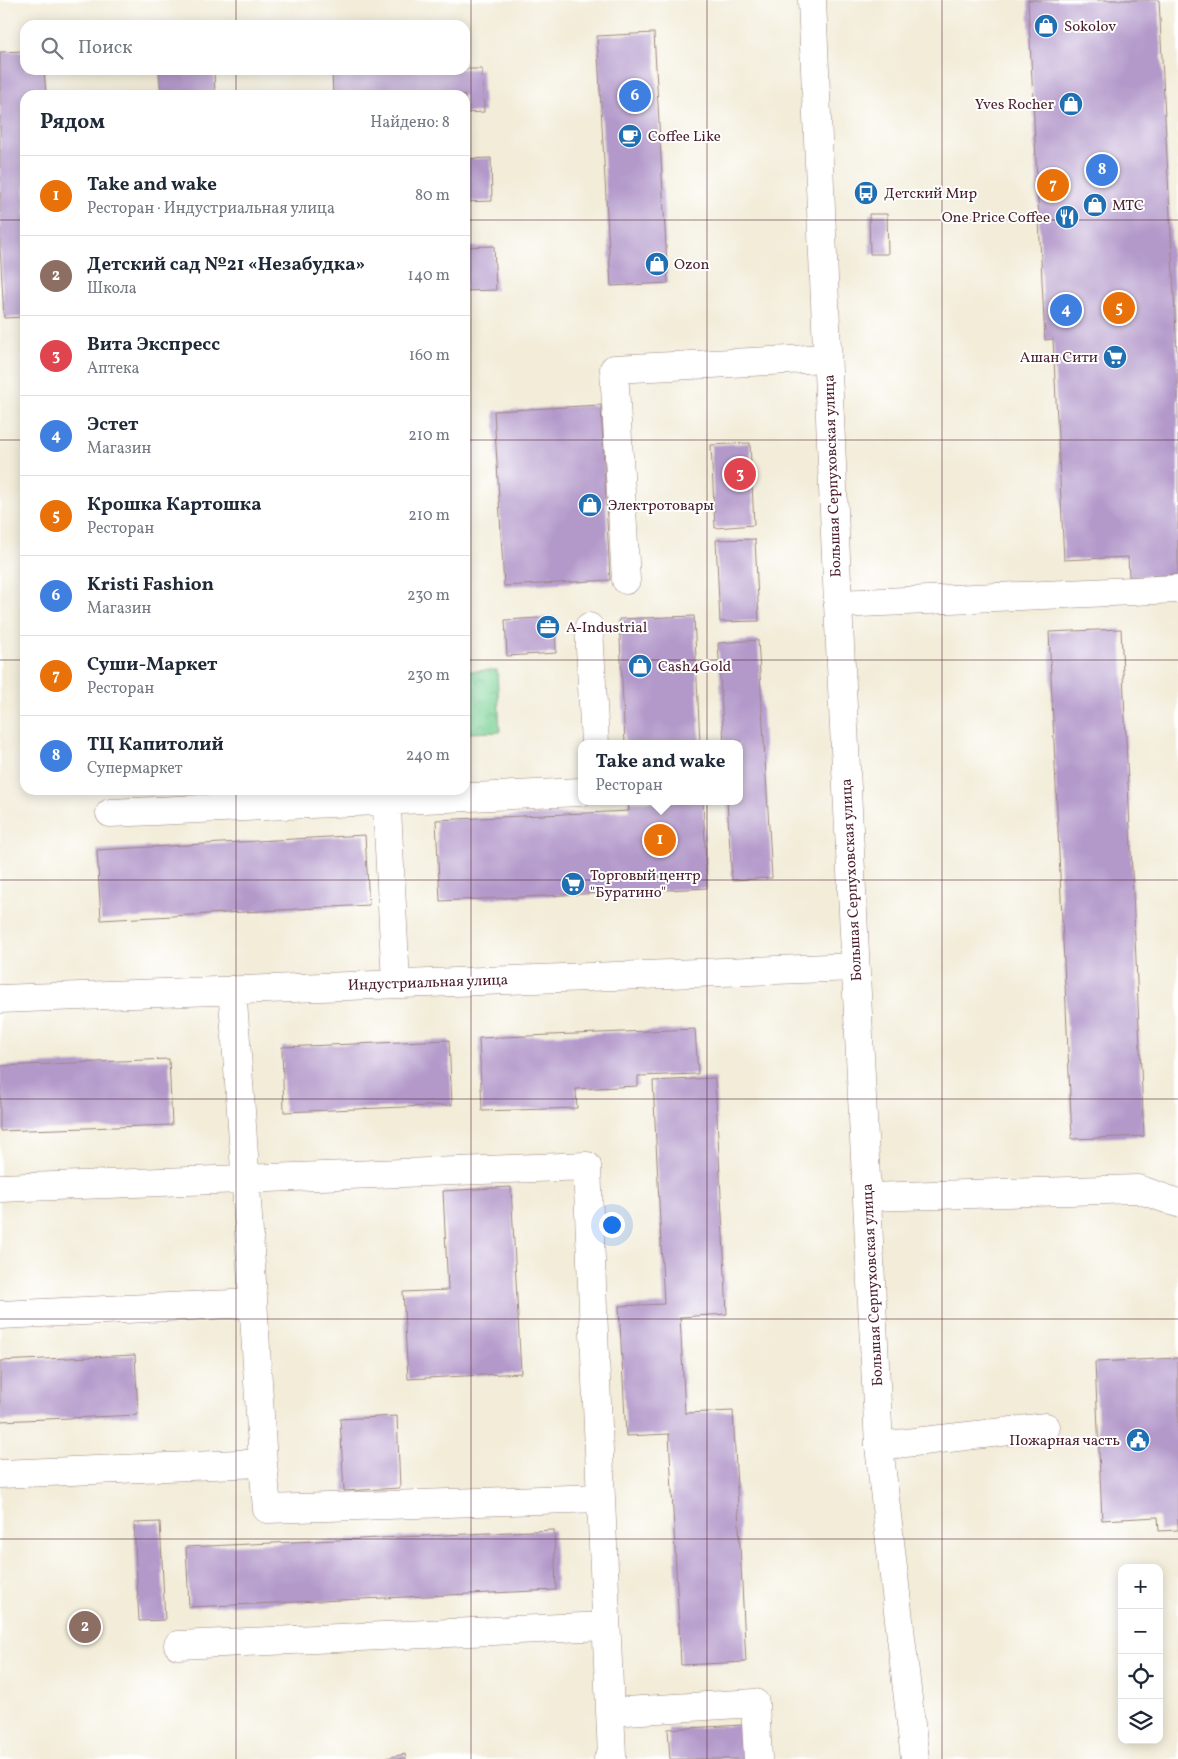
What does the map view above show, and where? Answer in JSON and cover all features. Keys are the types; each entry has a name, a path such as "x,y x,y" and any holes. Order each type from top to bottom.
{"main road":[{"name":"Большая Серпуховская улица","path":"812,0 855,967 880,1446 915,1759"},
{"path":"626,580 614,369 827,358"},
{"path":"838,604 1178,589"},
{"path":"589,627 595,740"},
{"path":"470,794 578,792"},
{"path":"110,813 386,795 396,984"},
{"name":"Индустриальная улица","path":"0,999 855,967"},
{"path":"232,990 267,1509 601,1498"},
{"path":"0,1188 587,1166 612,1757 608,1759"},
{"path":"868,1197 1138,1189 1178,1203"},
{"path":"0,1315 253,1303"},
{"path":"880,1446 1046,1427"},
{"path":"0,1474 263,1463"},
{"path":"178,1645 606,1626"},
{"path":"610,1712 755,1703 758,1759"}],"green space":[{"path":"497,670 500,732 470,733 470,671"}],"building":[{"path":"1028,0 1159,0 1178,372 1178,574 1129,577 1128,557 1064,560 1053,339 1045,340"},
{"path":"654,33 668,283 611,286 597,36"},
{"path":"20,51 20,75 44,75 46,90 20,90 20,317 4,318 0,247 0,52"},
{"path":"470,69 482,69 484,112 470,113 470,90 333,90 332,75 470,75"},
{"path":"159,75 214,75 215,90 161,90"},
{"path":"491,158 492,201 470,202 470,159"},
{"path":"869,214 887,214 888,254 870,254"},
{"path":"494,246 496,290 470,291 470,247"},
{"path":"601,405 610,580 504,586 494,411"},
{"path":"750,443 754,525 715,528 711,445"},
{"path":"755,539 759,621 720,622 716,540"},
{"path":"694,616 700,740 625,740 619,619"},
{"path":"555,617 556,653 507,656 505,620"},
{"path":"1121,629 1144,1136 1072,1139 1049,632"},
{"path":"758,640 772,878 732,880 727,805 743,805 743,740 724,740 718,643"},
{"path":"628,805 703,805 707,888 440,901 436,820 629,811"},
{"path":"365,835 369,905 101,920 97,850"},
{"path":"695,1029 698,1074 638,1076 638,1086 576,1089 577,1108 482,1111 479,1038"},
{"path":"449,1040 452,1105 284,1112 282,1047"},
{"path":"169,1059 172,1125 0,1131 0,1066"},
{"path":"715,1078 727,1314 680,1317 685,1413 733,1411 746,1662 681,1665 669,1434 626,1436 619,1306 664,1304 653,1081"},
{"path":"511,1187 521,1373 408,1379 403,1292 448,1290 443,1191"},
{"path":"135,1355 138,1415 0,1421 0,1361"},
{"name":"Пожарная часть","path":"1178,1358 1178,1530 1159,1531 1158,1517 1102,1520 1095,1362"},
{"path":"397,1416 400,1488 344,1491 340,1419"},
{"path":"160,1522 165,1620 139,1621 134,1523"},
{"path":"554,1530 556,1590 189,1607 186,1547"},
{"path":"744,1725 747,1759 670,1759 668,1729"},
{"path":"405,1754 406,1759 386,1759 386,1758"}],"place":[{"name":"Sokolov","path":"1046,26"},
{"name":"Kristi Fashion","path":"635,96"},
{"name":"Yves Rocher","path":"1071,104"},
{"name":"Coffee Like","path":"630,136"},
{"name":"ТЦ Капитолий","path":"1102,170"},
{"name":"Суши-Маркет","path":"1053,185"},
{"name":"Детский Мир","path":"866,193"},
{"name":"МТС","path":"1095,205"},
{"name":"One Price Coffee","path":"1067,217"},
{"name":"Ozon","path":"657,264"},
{"name":"Крошка Картошка","path":"1119,308"},
{"name":"Эстет","path":"1066,310"},
{"name":"Ашан Сити","path":"1115,357"},
{"name":"Вита Экспресс","path":"740,474"},
{"name":"Электротовары","path":"590,505"},
{"name":"A-Industrial","path":"548,627"},
{"name":"Cash4Gold","path":"640,666"},
{"name":"Take and wake","path":"660,840"},
{"name":"Торговый центр \"Буратино\"","path":"573,884"},
{"name":"Пожарная часть","path":"1138,1440"},
{"name":"Детский сад №21 «Незабудка»","path":"85,1627"}]}
